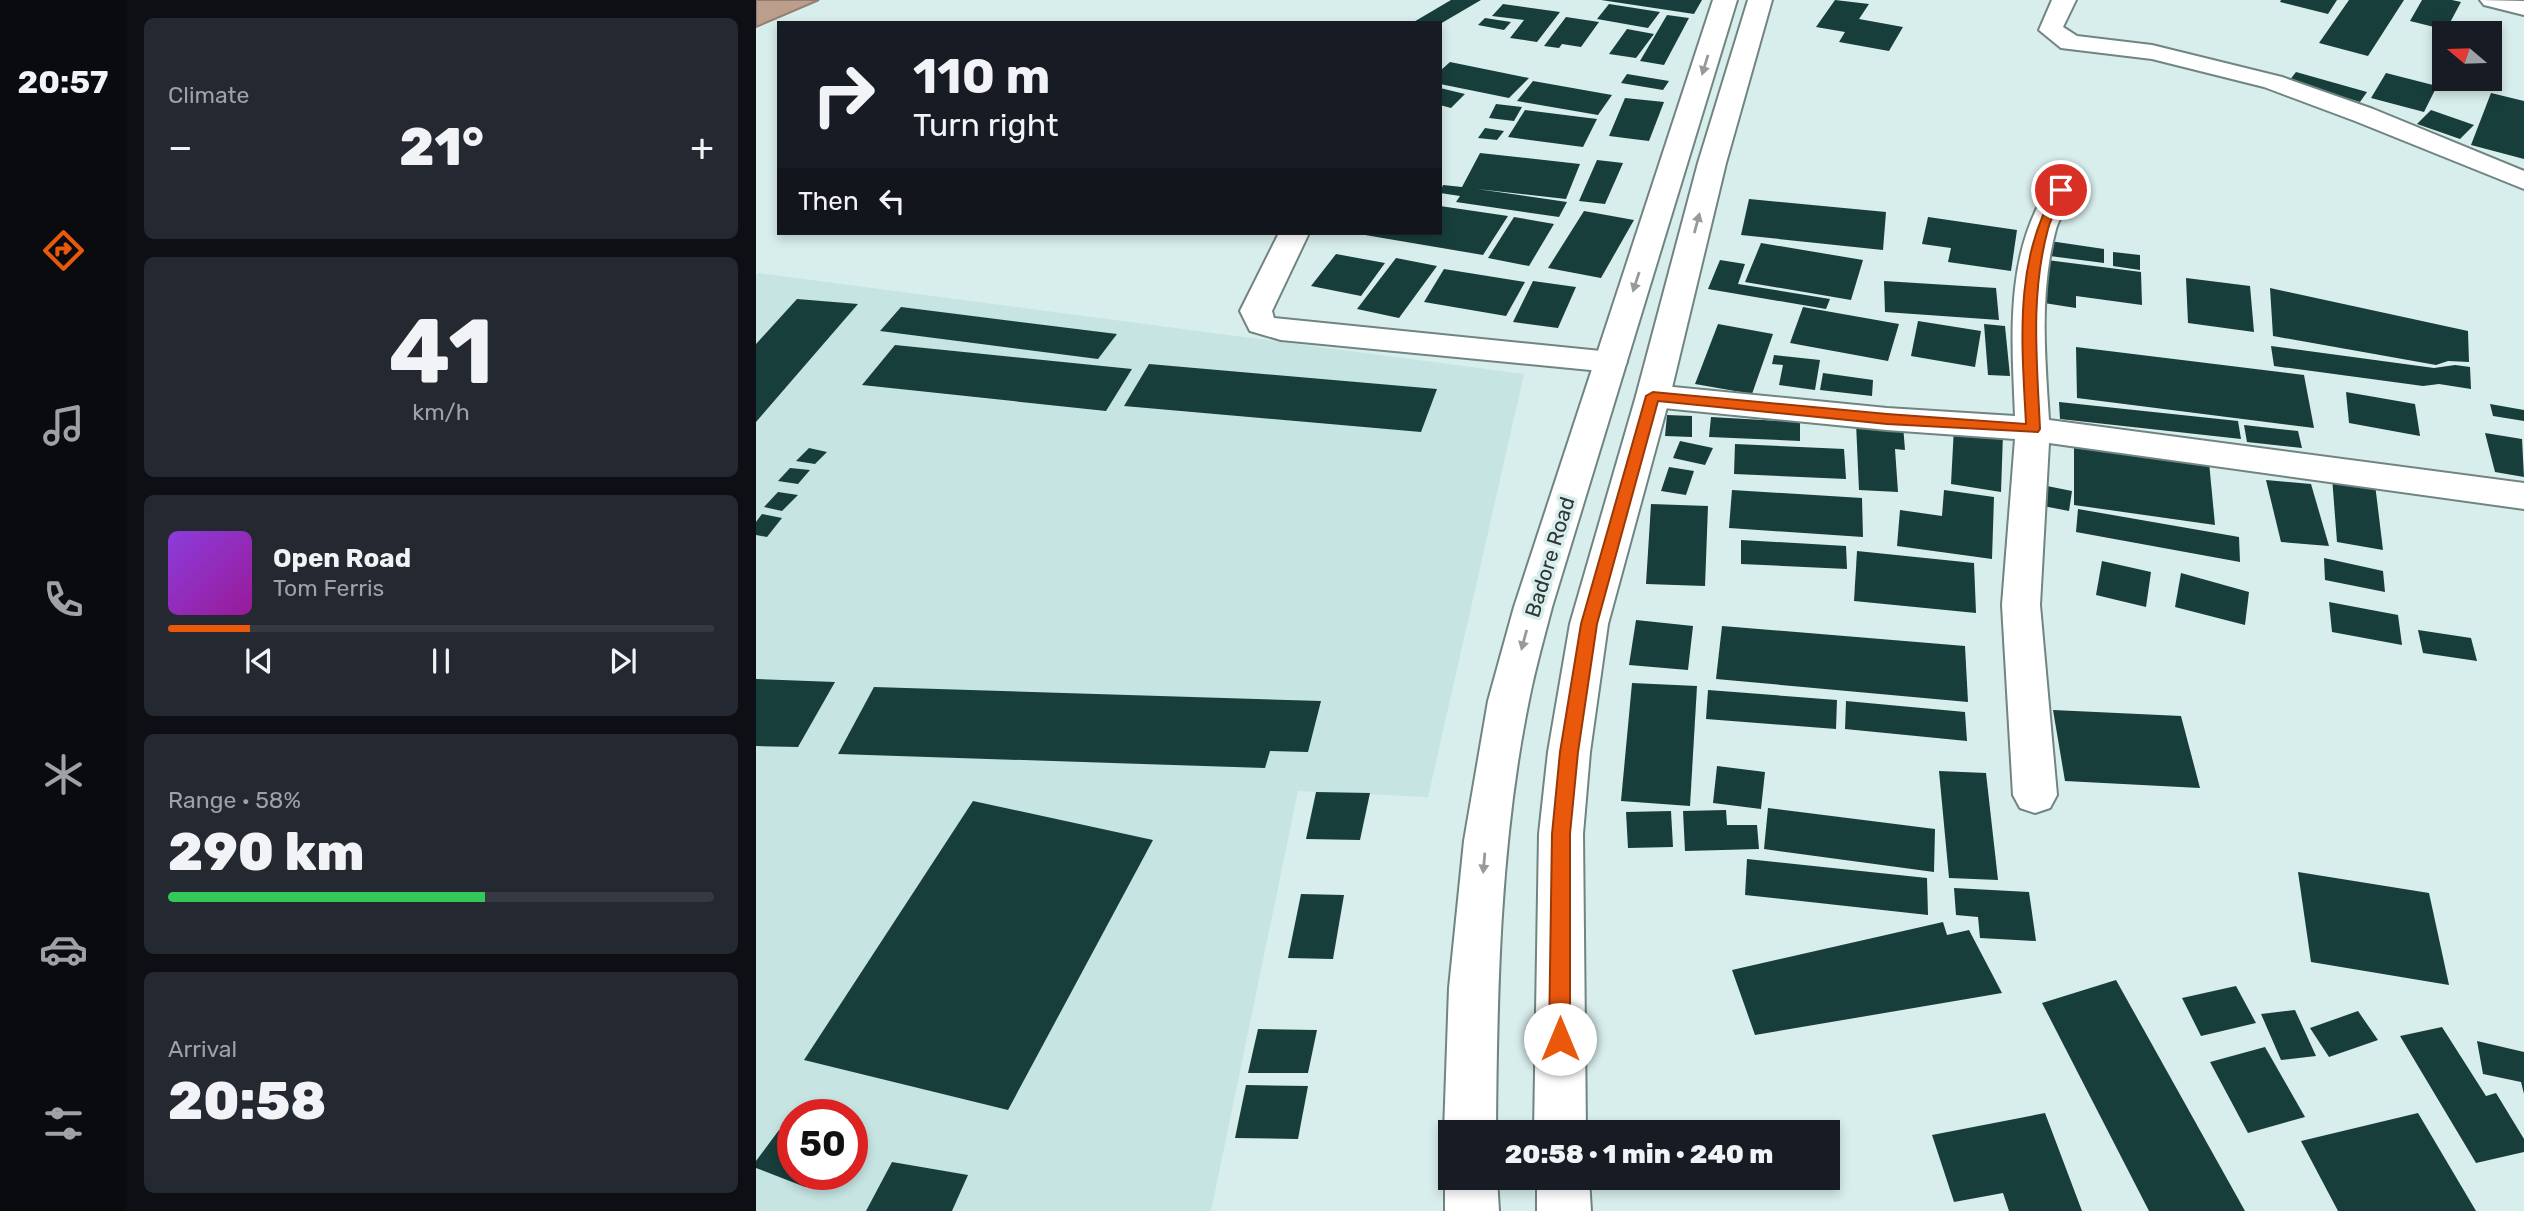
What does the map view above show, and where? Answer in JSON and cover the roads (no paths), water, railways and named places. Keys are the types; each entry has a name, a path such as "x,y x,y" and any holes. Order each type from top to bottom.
{"main road":[{"name":"Badore Road","path":"1470,1120 1474,975 1486,841 1508,701 1533,607 1725,0"},
{"path":"1560,1120 1561,834 1569,752 1589,624 1653,396 1712,163 1760,0"},
{"path":"2064,0 2051,26 2055,35 2070,43 2152,52 2273,82 2364,114 2524,181"},
{"path":"2492,0 2524,8"},
{"path":"2035,794 2021,605 2033,429 2028,335 2031,279 2042,226 2061,190"},
{"path":"1293,235 1256,311 1262,324 1281,330 1611,362"},
{"path":"1653,396 1887,419 2033,429 2524,496"},
{"path":"1471,1190 1472,1211"},
{"path":"1563,1190 1564,1211"}]}
